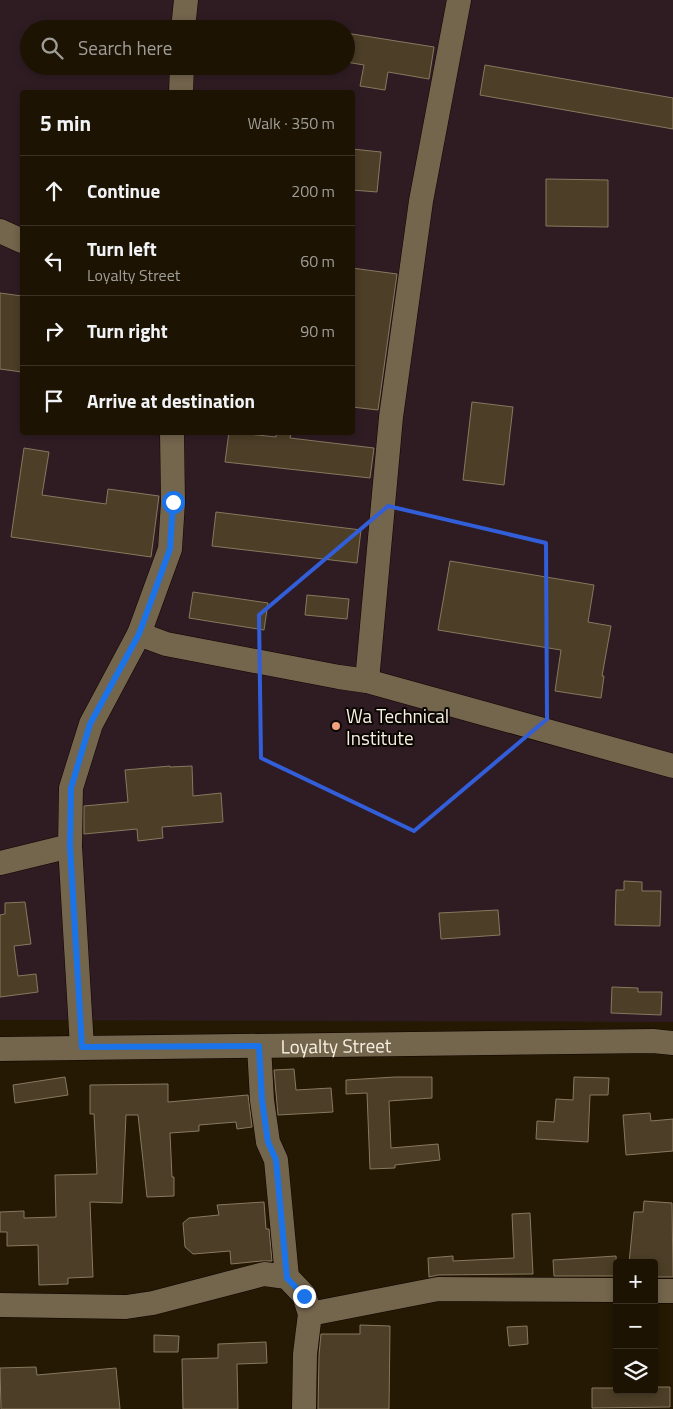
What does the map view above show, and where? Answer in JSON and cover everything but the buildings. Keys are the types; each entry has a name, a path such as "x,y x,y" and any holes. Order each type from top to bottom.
{"street":[{"path":"184,20 186,0"},
{"path":"367,681 391,417 421,201 460,0"},
{"path":"181,90 182,75"},
{"path":"0,231 20,240"},
{"path":"82,1047 70,846 71,788 90,724 139,634 170,549 173,502 172,435"},
{"path":"139,634 166,644 367,681 673,766"},
{"path":"0,863 70,846"},
{"name":"Loyalty Street","path":"0,1049 653,1041 673,1043"},
{"path":"259,1046 262,1100 268,1142 276,1160 287,1278"},
{"path":"0,1305 126,1307 153,1303 264,1274 287,1278 304,1296 310,1314 305,1354 304,1409"},
{"path":"310,1314 438,1289 613,1290"},
{"path":"658,1291 673,1291"}],"highlighted area":[{"path":"388,506 546,543 547,719 414,831 261,758 259,615"}],"shaded area":[{"name":"Wa Technical Institute","path":"0,0 673,0 673,1022 0,1020"}],"place":[{"name":"Wa Technical Institute","path":"336,726"}],"route":[{"path":"173,502 170,549 157,588 139,634 90,724 71,788 70,846 82,1047 259,1046 262,1100 268,1142 276,1160 287,1278 304,1296"}]}
